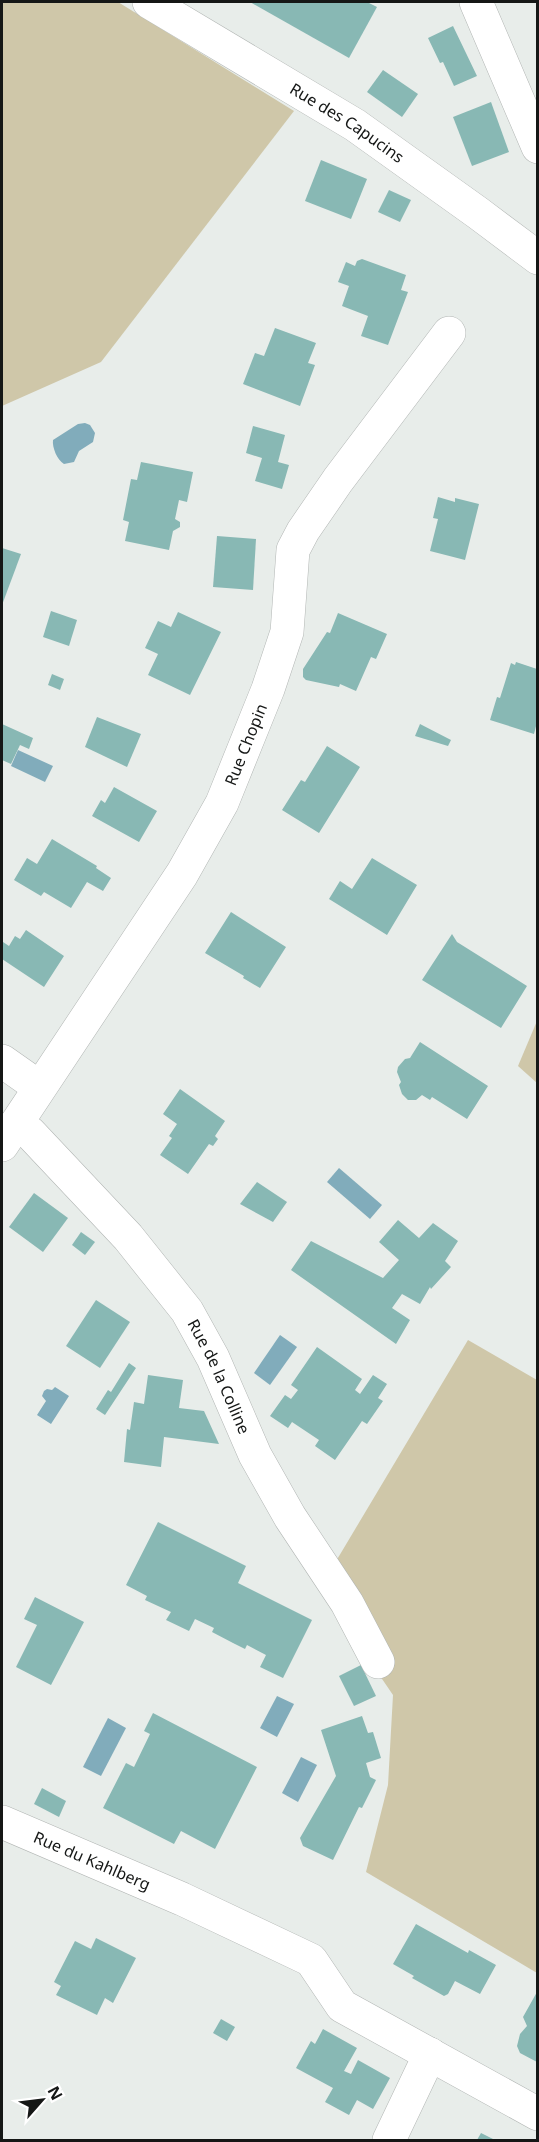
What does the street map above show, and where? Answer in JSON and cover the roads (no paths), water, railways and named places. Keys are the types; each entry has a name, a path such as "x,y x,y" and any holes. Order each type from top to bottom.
{"street":[{"name":"Rue des Capucins","path":"148,2 355,125 537,258"},
{"path":"476,2 537,147"},
{"name":"Rue Chopin","path":"9,1134 182,874 222,803 268,689 287,632 294,550 303,531 449,333"},
{"path":"2,1061 39,1088"},
{"name":"Rue de la Colline","path":"9,1134 30,1133 128,1236 187,1311 213,1358 255,1455 290,1517 347,1603 378,1662"},
{"name":"Rue du Kahlberg","path":"2,1822 182,1899 311,1960 342,2006 537,2114"},
{"path":"389,2140 430,2054"}],"water":[{"path":"78,424 90,425 95,433 93,442 79,451 74,462 64,464 55,453 53,440"},
{"path":"18,750 53,766 45,782 11,766"},
{"path":"339,1168 382,1205 370,1219 327,1182"},
{"path":"280,1335 297,1347 270,1385 254,1373"},
{"path":"55,1387 69,1396 51,1424 37,1415 46,1401 42,1396 44,1391"},
{"path":"277,1696 294,1704 277,1737 260,1728"},
{"path":"108,1718 126,1728 101,1776 83,1767"},
{"path":"301,1757 317,1765 298,1802 282,1793"}]}
